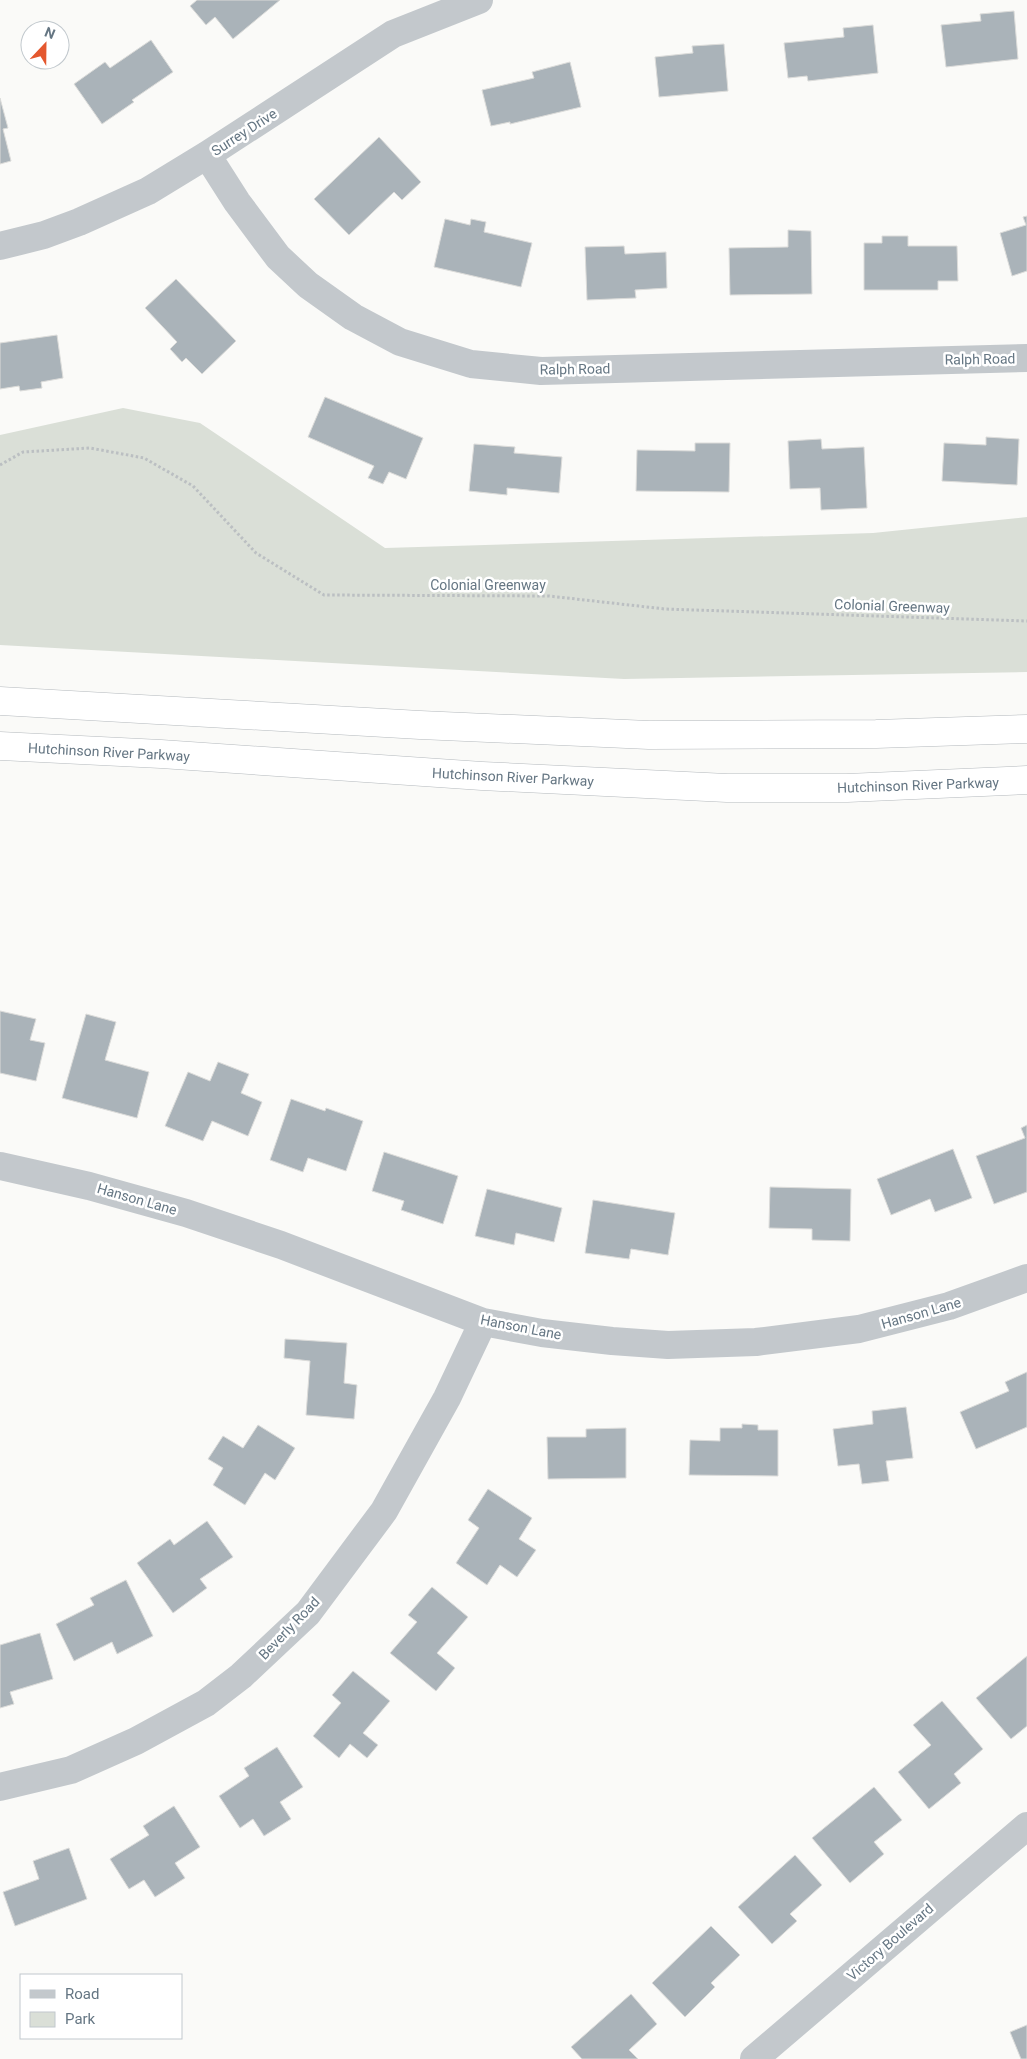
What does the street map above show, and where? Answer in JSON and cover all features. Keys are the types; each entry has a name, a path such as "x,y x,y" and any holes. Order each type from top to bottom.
{"highway":[{"path":"0,701 439,726 649,735 876,734 1027,728"},
{"name":"Hutchinson River Parkway","path":"0,746 161,754 491,776 727,788 847,788 1027,780"}],"street":[{"name":"Surrey Drive","path":"0,246 44,235 79,222 148,191 207,155 393,34 479,0"},
{"name":"Ralph Road","path":"207,155 237,202 278,257 308,285 353,317 400,342 471,364 541,371 1027,358"},
{"name":"Hanson Lane","path":"0,1166 90,1186 186,1213 281,1245 483,1322 542,1333 668,1346 756,1342 859,1329 898,1321 948,1306 1027,1278"},
{"name":"Beverly Road","path":"0,1788 72,1770 136,1741 206,1702 241,1676 308,1613 384,1511 447,1398 483,1322"},
{"name":"Victory Boulevard","path":"754,2059 1027,1826"}],"path":[{"name":"Colonial Greenway","path":"0,465 24,452 90,448 144,458 193,486 256,553 324,595 549,596 665,609 1027,621"}],"green space":[{"path":"123,408 200,423 385,548 873,533 1027,517 1027,672 624,679 0,645 0,435"}],"building":[{"path":"197,0 280,0 233,39 215,17 206,25 190,6"},
{"path":"1014,11 1018,59 946,67 941,25 981,21 980,14"},
{"path":"873,25 878,73 808,81 807,76 788,78 784,43 844,37 843,28"},
{"path":"151,40 173,72 132,100 134,102 102,124 74,84 105,62 110,68"},
{"path":"724,44 728,91 659,97 655,57 693,53 692,46"},
{"path":"570,62 581,107 510,124 510,122 491,126 482,90 534,78 532,72"},
{"path":"0,98 8,128 3,129 11,161 0,164"},
{"path":"379,137 421,182 402,200 394,192 349,235 314,199"},
{"path":"1027,216 1027,271 1012,276 1000,233 1026,225 1023,217"},
{"path":"445,219 470,225 471,219 486,222 484,232 532,243 521,287 434,267"},
{"path":"788,230 811,231 812,294 730,295 729,248 788,247"},
{"path":"882,236 908,236 908,246 957,246 958,281 938,281 938,290 864,290 864,243 882,243"},
{"path":"624,246 625,254 666,252 667,288 635,290 636,298 587,300 585,247"},
{"path":"176,279 236,341 202,374 186,358 182,362 170,349 177,342 145,308"},
{"path":"57,335 63,378 41,382 42,388 20,391 19,386 0,389 0,343"},
{"path":"325,397 423,438 406,479 389,472 383,484 368,478 374,466 308,437"},
{"path":"986,437 1019,439 1017,485 942,481 944,443 986,445"},
{"path":"821,439 822,449 864,447 867,508 821,510 820,488 790,489 788,441"},
{"path":"695,443 730,443 729,492 636,491 637,450 695,451"},
{"path":"474,444 515,447 514,453 562,457 559,493 507,488 507,495 469,491"},
{"path":"0,1011 36,1019 30,1040 45,1043 36,1081 0,1073"},
{"path":"86,1014 116,1022 105,1060 149,1072 137,1118 62,1098"},
{"path":"218,1062 249,1074 241,1093 262,1102 248,1136 212,1121 203,1141 165,1126 188,1072 210,1081"},
{"path":"291,1099 325,1111 326,1108 363,1121 346,1171 308,1158 303,1172 270,1160"},
{"path":"1027,1125 1027,1192 994,1204 976,1156 1025,1138 1021,1128"},
{"path":"953,1149 972,1198 935,1212 930,1199 891,1215 877,1179"},
{"path":"384,1152 458,1176 443,1224 401,1210 404,1201 372,1191"},
{"path":"770,1187 851,1189 850,1241 812,1240 812,1229 769,1228"},
{"path":"487,1189 562,1208 554,1242 516,1233 514,1245 475,1236"},
{"path":"593,1200 675,1213 668,1255 631,1249 629,1259 585,1253"},
{"path":"285,1339 347,1343 344,1383 357,1385 354,1419 306,1415 310,1361 284,1358"},
{"path":"1027,1372 1027,1427 976,1449 960,1412 1009,1391 1005,1382"},
{"path":"906,1407 913,1458 886,1461 889,1481 862,1484 859,1464 838,1466 833,1429 873,1424 872,1411"},
{"path":"742,1424 758,1425 758,1430 778,1430 778,1476 689,1475 690,1440 720,1441 720,1428 742,1428"},
{"path":"258,1425 295,1448 275,1480 265,1473 245,1505 213,1485 223,1468 208,1459 223,1436 243,1448"},
{"path":"626,1428 626,1478 548,1479 547,1437 586,1437 586,1429"},
{"path":"488,1489 532,1518 519,1539 536,1550 517,1577 500,1565 487,1585 456,1563 479,1528 468,1520"},
{"path":"207,1521 233,1557 200,1579 207,1588 173,1613 137,1563 170,1539 174,1545"},
{"path":"126,1580 153,1636 117,1654 112,1642 74,1661 56,1624 94,1605 90,1598"},
{"path":"432,1587 468,1617 437,1653 455,1668 436,1691 390,1653 417,1622 408,1615"},
{"path":"40,1633 53,1679 10,1692 14,1704 0,1708 0,1645"},
{"path":"1027,1656 1027,1726 1011,1739 976,1698"},
{"path":"353,1671 390,1701 363,1733 378,1745 367,1758 350,1744 339,1758 313,1736 341,1703 332,1695"},
{"path":"942,1701 983,1749 954,1774 961,1783 929,1809 898,1772 931,1745 913,1725"},
{"path":"277,1747 303,1787 280,1802 291,1819 264,1836 253,1819 240,1828 219,1796 249,1776 244,1768"},
{"path":"874,1787 902,1820 874,1842 884,1854 850,1883 812,1838"},
{"path":"174,1806 200,1847 175,1863 185,1878 155,1897 144,1880 129,1889 110,1859 149,1835 143,1826"},
{"path":"69,1848 87,1899 15,1926 3,1892 39,1879 33,1861"},
{"path":"795,1855 822,1885 790,1914 797,1921 772,1944 738,1907"},
{"path":"711,1926 740,1955 711,1983 715,1987 685,2017 652,1983"},
{"path":"631,1994 657,2024 629,2050 638,2059 582,2059 571,2047"},
{"path":"1027,2025 1027,2059 1021,2059 1010,2032"}]}
